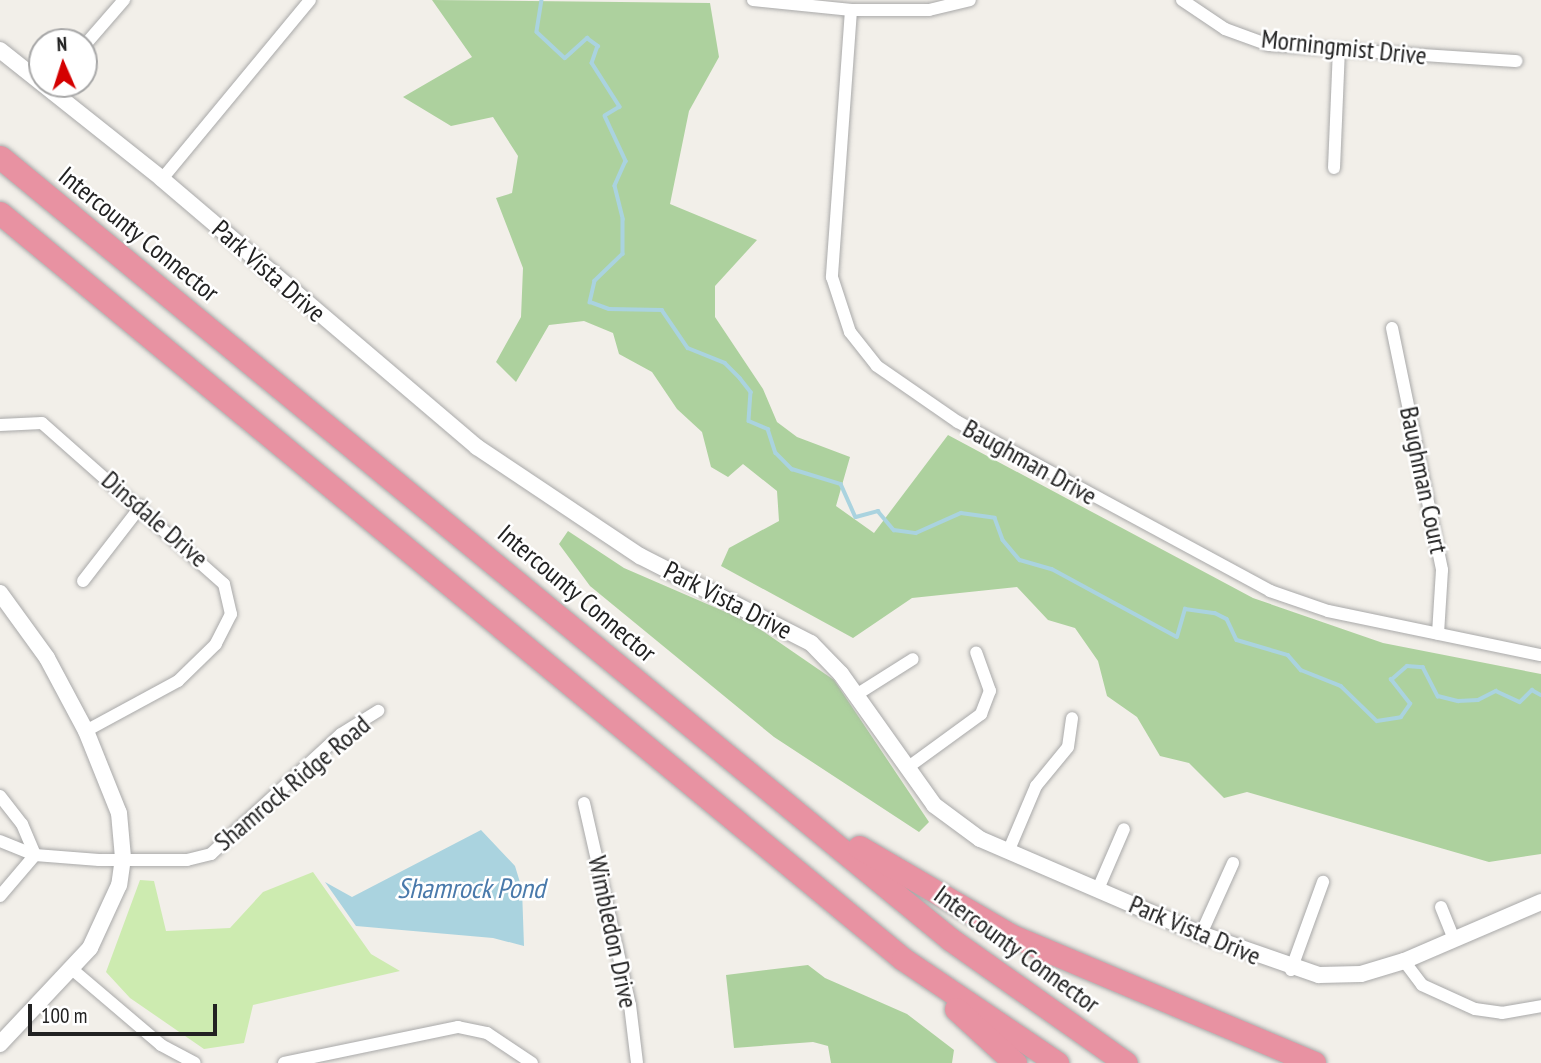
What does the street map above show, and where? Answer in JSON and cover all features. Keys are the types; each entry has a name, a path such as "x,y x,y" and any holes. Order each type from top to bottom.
{"highway":[{"name":"Intercounty Connector","path":"0,157 809,818 950,939 1126,1063"},
{"path":"0,213 903,959 1015,1063"},
{"path":"809,818 1010,935 1314,1063"},
{"path":"903,959 1057,1063"}],"street":[{"path":"98,30 124,0"},
{"path":"162,179 310,0"},
{"path":"752,0 929,9 970,0"},
{"name":"Morningmist Drive","path":"1182,0 1226,29 1269,45 1516,61"},
{"name":"Baughman Drive","path":"854,7 832,277 847,328 877,366 958,422 1225,571 1328,611 1541,655"},
{"name":"Park Vista Drive","path":"0,50 28,71"},
{"path":"1334,168 1339,51"},
{"name":"Park Vista Drive","path":"64,98 477,447 640,556 811,643 856,695 907,768 950,819 1008,852 1291,970 1361,974 1404,961 1541,902"},
{"name":"Baughman Court","path":"1392,328 1442,570 1438,634"},
{"name":"Dinsdale Drive","path":"0,425 42,424 215,570 231,614 216,644 178,681 86,731"},
{"path":"83,581 142,506"},
{"path":"0,593 47,659 86,731 119,813 123,858 105,922 73,970 0,1044"},
{"path":"907,768 981,714 989,691 976,652"},
{"path":"856,695 913,659"},
{"name":"Shamrock Ridge Road","path":"34,855 187,860 211,854 341,734 378,711"},
{"path":"1008,852 1035,786 1069,747 1072,719"},
{"path":"0,796 22,824 34,855"},
{"name":"Wimbledon Drive","path":"584,803 630,1005 637,1063"},
{"path":"1098,889 1124,829"},
{"path":"0,841 34,855"},
{"path":"0,896 34,855"},
{"path":"1200,934 1233,863"},
{"path":"1291,970 1323,882"},
{"path":"1441,907 1454,939"},
{"path":"1404,961 1422,985 1475,1009 1502,1013 1541,1006"},
{"path":"73,970 161,1045 195,1063"},
{"path":"284,1063 457,1027 487,1033 532,1063"}],"green space":[{"path":"432,0 710,3 719,57 689,111 670,204 757,240 715,286 715,317 763,389 777,422 797,437 850,457 836,506 874,533 948,435 1253,598 1383,643 1541,674 1541,854 1489,862 1247,792 1224,798 1189,763 1160,756 1137,717 1107,696 1098,661 1075,628 1048,620 1017,587 912,598 853,638 721,566 729,548 779,521 777,491 743,464 728,477 711,467 702,432 677,409 652,372 619,354 613,333 584,321 549,325 516,382 496,362 521,317 523,268 496,198 512,193 518,156 493,117 451,126 403,97 472,57"},
{"path":"568,531 624,568 751,623 834,680 929,822 919,832 774,737 590,586 559,544"},
{"path":"313,872 371,954 400,971 253,1005 244,1043 204,1049 130,998 106,972 140,880 154,881 166,931 230,928 263,892"},
{"path":"808,965 825,978 907,1014 954,1050 952,1063 831,1063 828,1046 813,1042 734,1048 726,975"}],"water":[{"name":"Shamrock Pond","path":"481,830 515,866 522,889 524,946 493,938 356,926 325,882 352,897"}],"waterway":[{"path":"542,0 537,32 565,58 587,38 598,46 592,63 620,107 605,116 626,161 615,186 623,219 623,254 595,281 590,302 609,309 662,310 688,348 725,363 740,378 751,392 749,421 768,429 776,453 792,469 841,484 856,517 878,511 894,530 916,533 961,513 995,518 1003,540 1020,560 1052,569 1177,637 1185,609 1215,613 1227,619 1237,640 1288,655 1301,670 1341,686 1377,721 1401,717 1410,704 1391,680 1407,666 1423,667 1438,696 1458,701 1478,700 1496,691 1520,702 1532,690 1541,695"}]}
